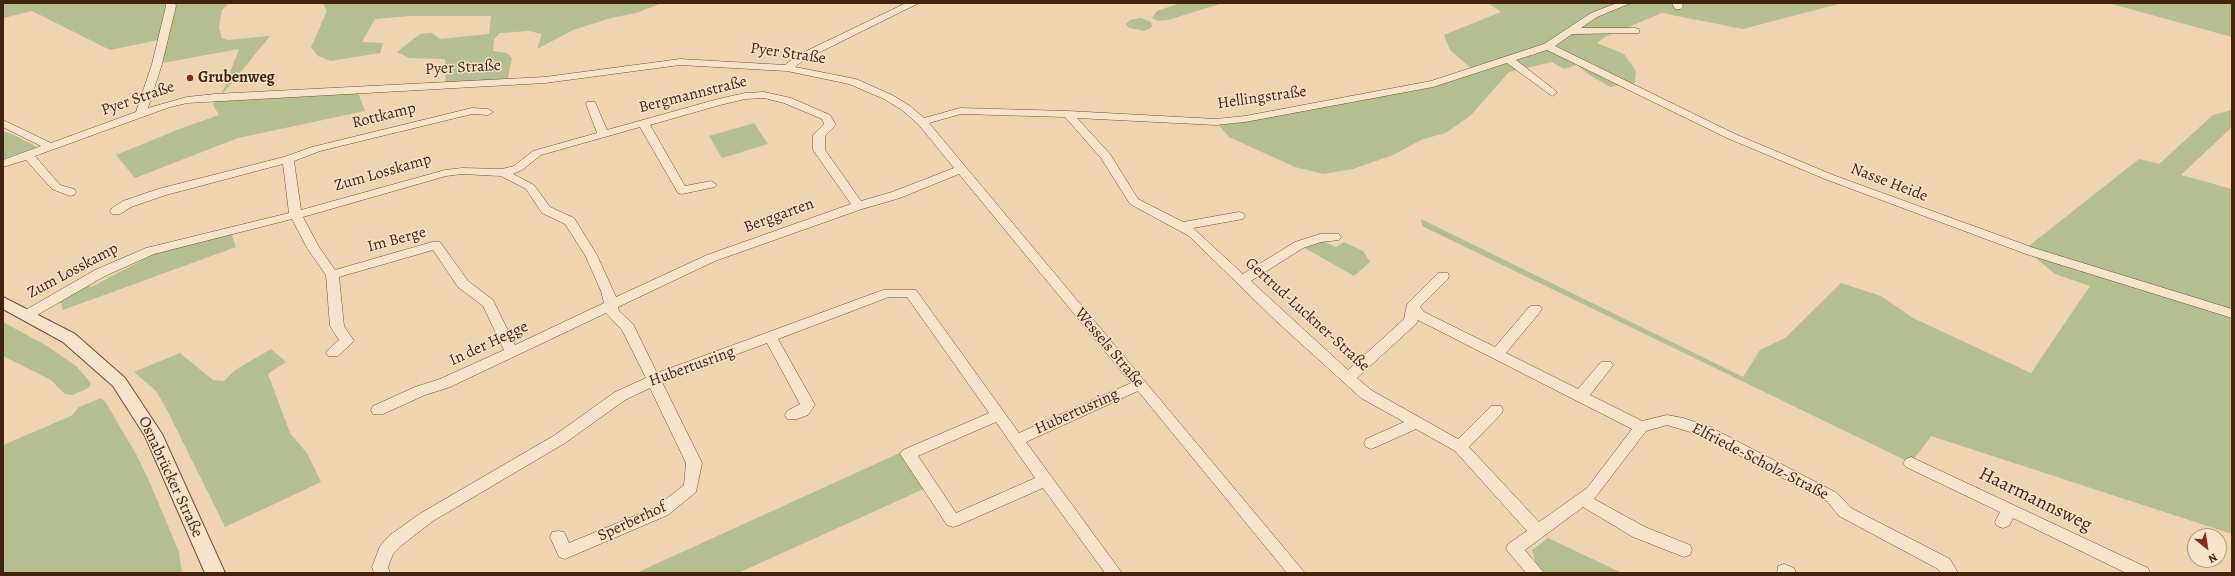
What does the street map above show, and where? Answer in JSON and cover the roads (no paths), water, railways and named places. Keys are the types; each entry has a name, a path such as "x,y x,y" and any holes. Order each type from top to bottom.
{"street":[{"path":"141,114 160,51 171,6 170,3"},
{"path":"787,68 800,58 914,3"},
{"name":"Hellingstraße","path":"922,122 960,111 1068,114 1216,122 1245,119 1408,90 1548,46 1594,15 1626,3"},
{"path":"1571,30 1634,31"},
{"name":"Nasse Heide","path":"1548,46 1731,136 1829,177 2030,251 2232,314"},
{"path":"1508,59 1552,93"},
{"name":"Pyer Straße","path":"3,164 141,114 187,100 215,97 545,80 656,64 710,62 787,68 852,81 888,97 906,108 922,122"},
{"name":"Bergmannstraße","path":"503,173 518,168 538,153 718,102 745,96 764,95 787,100 826,118 830,125 820,135 819,150 832,166 858,206"},
{"path":"591,104 603,134"},
{"name":"Rottkamp","path":"116,211 127,204 162,192 288,159 316,149 472,111 488,112"},
{"name":"Gertrud-Luckner-Straße","path":"1068,114 1106,156 1134,201 1179,227 1193,233 1242,281 1366,394 1460,447 1535,534"},
{"name":"Wessels Straße","path":"922,122 1139,385 1297,573"},
{"path":"3,123 51,147"},
{"path":"644,124 682,190 711,185"},
{"path":"28,155 56,187 70,192"},
{"path":"288,159 295,213 313,248 332,275 337,326 347,341 334,353"},
{"name":"Berggarten","path":"612,306 711,258 858,206 896,195 928,180 962,170"},
{"name":"Zum Losskamp","path":"28,315 100,273 150,251 295,213 328,207 445,173 462,171 503,173 530,187 546,210 570,221 591,255 612,306 613,313 628,327 654,380"},
{"path":"1179,227 1239,216"},
{"path":"1242,281 1299,245 1320,238 1335,237"},
{"name":"Im Berge","path":"332,275 436,245 463,284 488,303 512,351"},
{"path":"1348,378 1411,320 1412,307 1443,276"},
{"name":"Hubertusring","path":"382,573 380,566 386,551 396,540 427,517 560,439 620,396 654,380 771,338 888,293 911,293 1016,440 1114,573"},
{"name":"Osnabrücker Straße","path":"3,302 69,338 105,368 119,382 153,434 215,573"},
{"name":"In der Hegge","path":"378,410 420,391 445,383 612,306"},
{"path":"1412,307 1419,314 1641,427 1592,492 1514,549 1536,573"},
{"path":"1497,354 1535,309"},
{"path":"771,338 808,405 803,411 792,415"},
{"path":"1582,396 1606,365"},
{"name":"Sperberhof","path":"558,537 565,552 662,511 691,488 694,463 654,380"},
{"name":"Hubertusring","path":"1016,440 1139,385"},
{"path":"1460,447 1496,410"},
{"path":"999,415 908,454 953,521 1045,480"},
{"name":"Elfriede-Scholz-Straße","path":"1641,427 1667,420 1683,423 1705,431 1832,497 1845,512 1944,564 1950,573"},
{"path":"1371,442 1416,423"},
{"name":"Haarmannsweg","path":"1911,463 2006,516 2142,573"},
{"path":"1583,500 1639,532 1684,550"}],"place":[{"name":"Grubenweg","path":"190,78"}]}
